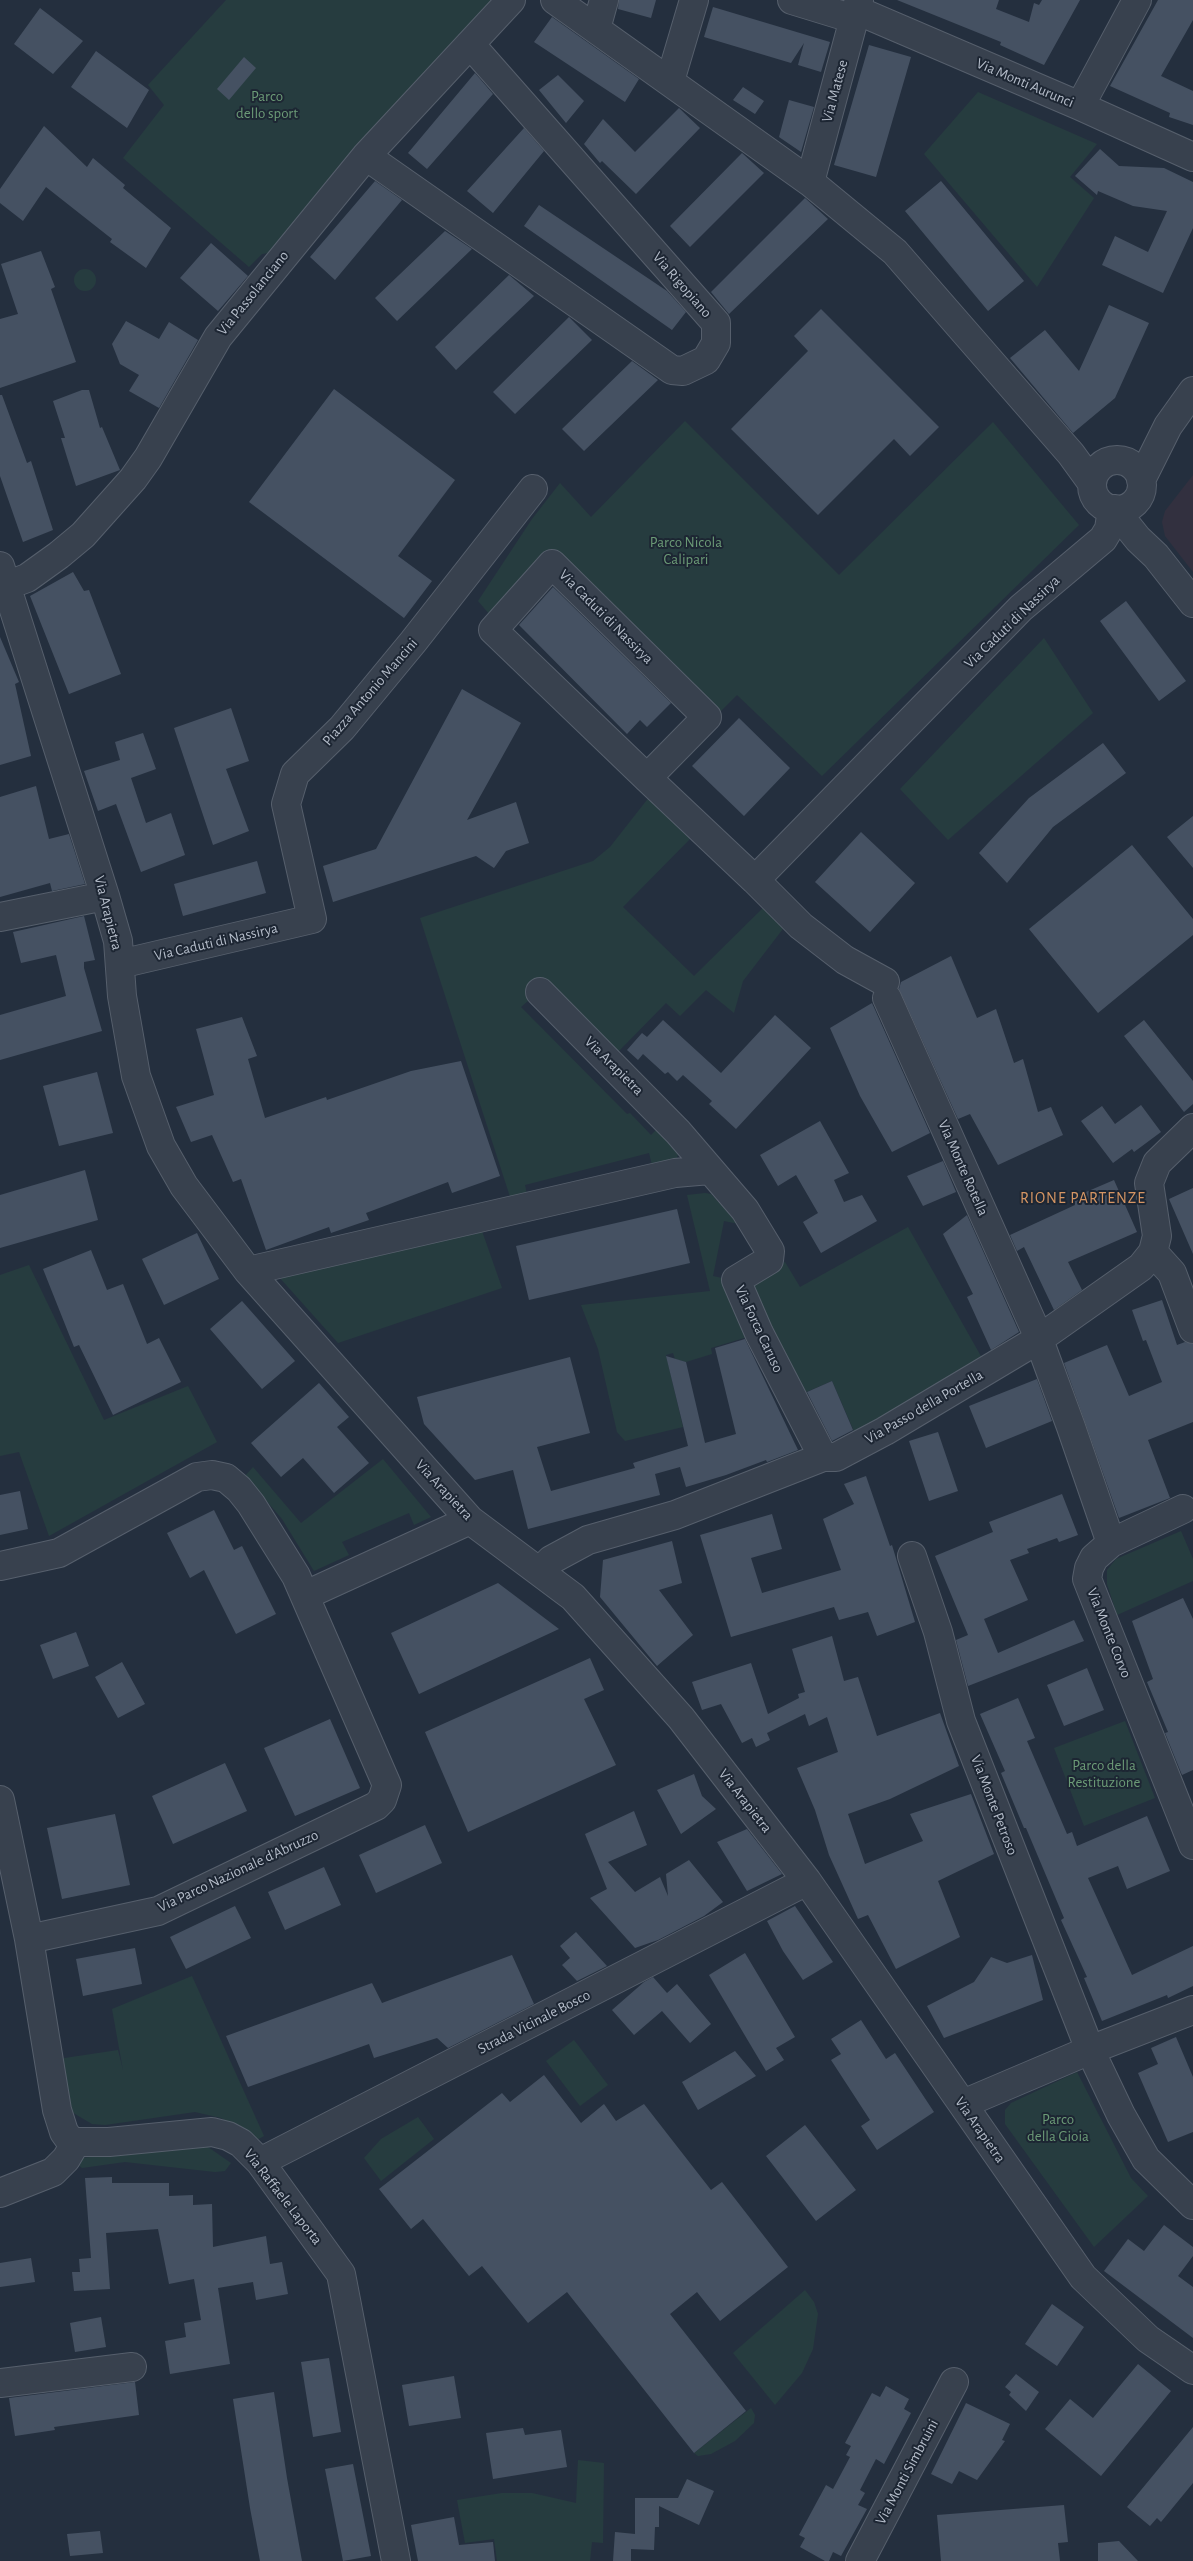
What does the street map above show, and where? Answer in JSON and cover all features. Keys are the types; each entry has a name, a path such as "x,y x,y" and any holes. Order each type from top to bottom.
{"street":[{"name":"Via Passolanciano","path":"2,580 27,578 83,535 133,479 148,458 218,337 366,156 511,0"},
{"path":"555,0 810,182 895,252 1071,454 1106,469 1134,467 1118,510 1122,537 1147,547"},
{"path":"596,29 604,0"},
{"path":"670,81 694,0"},
{"name":"Via Monti Aurunci","path":"792,0 856,10 1080,106 1193,157"},
{"path":"1080,106 1137,0"},
{"name":"Via Matese","path":"810,182 856,10"},
{"name":"Via Rigopiano","path":"366,156 672,370 683,371 706,360 716,344 716,322 470,44"},
{"path":"1118,510 1168,426 1193,391"},
{"path":"1168,426 1106,469 1094,495 1118,510 1193,603"},
{"name":"Piazza Antonio Mancini","path":"312,919 286,804 295,774 342,728 533,489"},
{"name":"Via Caduti di Nassirya","path":"755,880 1118,510"},
{"name":"Via Caduti di Nassirya","path":"647,778 707,717 552,564 493,630 647,778 755,880 801,926 886,990"},
{"name":"Via Arapietra","path":"2,580 118,941 122,996 136,1076 161,1146 184,1186 248,1271 470,1520 573,1597 681,1718 807,1881 1083,2277 1148,2339 1193,2370"},
{"path":"0,917 105,896"},
{"name":"Via Caduti di Nassirya","path":"120,964 312,919"},
{"name":"Via Monte Rotella","path":"886,990 1039,1339"},
{"name":"Via Arapietra","path":"540,992 678,1132 710,1170"},
{"path":"1191,1134 1157,1163 1149,1183 1157,1236 1153,1252 1172,1273 1193,1328"},
{"path":"681,1172 688,1154 686,1142"},
{"path":"248,1271 681,1172 710,1170"},
{"name":"Via Forca Caruso","path":"710,1170 745,1210 770,1251 768,1260 736,1280 759,1333 823,1457"},
{"name":"Via Passo della Portella","path":"540,1571 551,1560 588,1540 675,1515 823,1457 836,1457 885,1432 1039,1339 1141,1267 1153,1252"},
{"path":"1039,1339 1111,1543"},
{"path":"0,1566 58,1553 192,1480 212,1475 232,1482 251,1504 306,1595 470,1520"},
{"name":"Via Monte Corvo","path":"1183,1509 1111,1543 1094,1558 1089,1568 1087,1579 1182,1791 1193,1845"},
{"name":"Via Monte Petroso","path":"912,1556 938,1632 961,1721 1090,2050 1121,2116 1146,2158 1193,2205"},
{"name":"Via Parco Nazionale d'Abruzzo","path":"28,1939 158,1911 376,1806 385,1794 386,1778 306,1595"},
{"path":"0,1800 28,1939 57,2110 64,2132 69,2139 76,2142 66,2160 53,2172 0,2193"},
{"name":"Strada Vicinale Bosco","path":"260,2162 807,1881"},
{"path":"963,2104 1090,2050 1193,2010"},
{"name":"Via Raffaele Laporta","path":"76,2142 108,2142 212,2132 228,2136 241,2144 260,2162 341,2274 396,2561"},
{"path":"0,2384 132,2367"},
{"name":"Via Monti Simbruini","path":"860,2561 954,2382"}],"shaded area":[{"path":"1193,475 1193,572 1165,536 1162,522 1165,511"}],"green space":[{"name":"Parco dello sport","path":"226,0 494,0 275,252 262,254 249,267 123,158 164,105 148,85"},
{"path":"978,92 1097,144 1070,177 1094,198 1037,287 924,154"},
{"path":"81,269 89,269 96,276 96,284 89,291 81,291 74,284 74,276"},
{"name":"Parco Nicola Calipari","path":"685,421 839,575 993,422 1079,525 822,776 737,695 721,711 554,551 490,615 478,601 532,519 560,483 591,517"},
{"path":"1044,638 1093,713 948,840 900,789"},
{"path":"650,796 693,836 623,907 694,976 769,902 789,921 743,981 734,1013 706,990 680,1016 666,1003 618,1052 550,982 521,1007 627,1114 630,1113 651,1135 660,1126 679,1150 676,1162 653,1169 649,1153 525,1185 528,1199 512,1203 420,918 593,861 610,847"},
{"path":"711,1194 739,1224 724,1221 713,1276 727,1279 754,1335 711,1348 712,1354 686,1362 675,1359 673,1353 666,1355 683,1427 625,1441 617,1432 598,1349 581,1305 710,1291 687,1195"},
{"path":"908,1227 982,1358 857,1438 832,1381 797,1396 743,1284 785,1262 800,1287"},
{"path":"482,1231 502,1288 338,1343 279,1277"},
{"path":"29,1265 104,1420 188,1386 217,1442 49,1536 19,1452 0,1456 0,1275"},
{"path":"383,1459 431,1517 414,1525 409,1513 342,1542 349,1555 314,1571 282,1519 245,1476 253,1467 301,1523"},
{"path":"1181,1531 1193,1559 1193,1581 1117,1615 1107,1584 1107,1570 1116,1559"},
{"name":"Parco della Restituzione","path":"1125,1721 1155,1798 1084,1826 1054,1748"},
{"path":"192,1976 264,2136 255,2141 221,2118 195,2112 105,2125 92,2124 70,2111 58,2059 118,2050 123,2070 112,2009"},
{"path":"574,2040 608,2085 580,2106 546,2061"},
{"name":"Parco della Gioia","path":"1077,2072 1131,2178 1148,2196 1094,2247 1005,2124 1005,2110 1011,2103"},
{"path":"418,2117 434,2139 381,2181 364,2158 381,2139"},
{"path":"195,2146 208,2147 231,2163 225,2171 215,2172 125,2162 82,2168 77,2164 81,2158"},
{"path":"805,2290 814,2302 818,2314 813,2349 802,2373 775,2405 733,2353"},
{"path":"751,2408 755,2415 754,2423 735,2441 711,2454 698,2456 694,2453"},
{"path":"578,2460 604,2463 603,2543 592,2542 590,2561 497,2561 494,2539 465,2543 457,2500 502,2493 532,2493 576,2503"}],"building":[{"path":"619,0 656,0 651,18 618,9"},
{"path":"897,0 999,0 996,9 1029,22 1034,3 1039,5 1042,0 1080,0 1044,65 1000,45 1001,42"},
{"path":"1158,0 1193,0 1193,20 1161,76 1193,91 1193,125 1169,117 1170,113 1110,86"},
{"path":"713,7 830,42 821,72 798,65 804,43 791,63 704,37"},
{"path":"40,8 83,41 53,74 14,44"},
{"path":"552,17 639,79 625,102 534,42"},
{"path":"869,45 911,57 876,177 834,165"},
{"path":"96,51 149,90 127,128 71,87"},
{"path":"244,57 256,68 229,100 217,89"},
{"path":"475,73 493,94 427,169 408,153"},
{"path":"558,75 584,101 566,123 539,90"},
{"path":"743,87 764,101 755,114 733,100"},
{"path":"789,100 814,107 801,152 779,137"},
{"path":"679,108 700,128 636,194 602,161 600,163 584,144 603,119 635,152"},
{"path":"44,126 87,167 93,158 125,185 123,188 171,228 146,268 110,242 112,239 46,187 23,221 0,203 0,189"},
{"path":"524,128 544,151 493,213 467,191"},
{"path":"1100,149 1119,166 1164,168 1193,182 1193,228 1163,293 1102,265 1115,236 1148,252 1167,211 1133,206 1098,191 1097,195 1075,176"},
{"path":"742,153 764,173 690,247 670,226"},
{"path":"375,181 402,200 335,280 310,257"},
{"path":"941,181 1024,281 988,311 905,211"},
{"path":"805,198 828,219 729,314 711,292"},
{"path":"539,205 667,291 686,312 672,330 524,226"},
{"path":"445,231 472,249 397,321 375,298"},
{"path":"211,243 248,276 218,311 180,278"},
{"path":"41,251 55,287 51,289 76,362 0,388 0,319 18,314 1,264"},
{"path":"509,275 534,296 456,370 435,347"},
{"path":"1109,305 1149,323 1115,398 1073,433 1010,358 1045,330 1079,371"},
{"path":"821,309 939,427 910,456 894,439 818,515 731,429 808,351 794,336"},
{"path":"569,317 592,340 515,414 493,392"},
{"path":"126,321 159,339 169,322 198,340 159,408 129,391 139,375 120,364 112,344"},
{"path":"632,361 658,380 584,451 562,429"},
{"path":"334,389 455,480 398,556 432,581 404,618 249,502"},
{"path":"82,390 89,390 100,428 102,427 120,470 76,486 61,438 65,438 53,401"},
{"path":"0,395 2,395 27,463 31,461 53,530 23,542 0,476"},
{"path":"73,572 84,591 89,590 121,674 69,694 30,596"},
{"path":"553,587 671,703 647,727 640,720 627,734 519,625"},
{"path":"1126,601 1186,681 1159,701 1100,621"},
{"path":"0,637 19,682 15,684 31,756 0,765"},
{"path":"462,689 521,723 467,820 516,802 529,843 506,851 494,868 476,856 333,902 323,866 376,849"},
{"path":"231,708 249,761 226,769 249,831 213,845 174,728"},
{"path":"739,718 790,768 744,816 692,766"},
{"path":"143,733 156,769 131,778 146,823 171,813 185,855 141,872 116,804 98,811 84,771 120,760 115,742"},
{"path":"1103,743 1126,773 1053,827 1007,883 979,853 1029,798"},
{"path":"36,786 49,839 69,834 85,884 52,891 50,883 0,897 0,797"},
{"path":"1193,816 1193,868 1167,837"},
{"path":"861,832 915,883 870,932 815,882"},
{"path":"1132,845 1193,919 1193,935 1098,1013 1029,929"},
{"path":"257,861 266,893 183,916 174,884"},
{"path":"84,916 95,960 84,962 84,968 102,1031 0,1060 0,1015 66,996 56,955 21,963 13,932"},
{"path":"951,956 977,1018 996,1009 1014,1063 1023,1059 1038,1112 1051,1107 1063,1135 998,1165 970,1114 958,1119 899,989 901,982"},
{"path":"872,1003 930,1133 892,1152 860,1096 830,1028"},
{"path":"775,1015 811,1048 736,1129 709,1104 712,1101 683,1075 677,1081 668,1072 665,1074 643,1054 638,1060 627,1050 642,1033 647,1037 663,1020 721,1073"},
{"path":"242,1017 257,1056 248,1059 265,1118 326,1097 327,1100 411,1071 461,1061 500,1176 452,1193 448,1182 366,1213 369,1220 331,1233 329,1227 266,1250 241,1179 233,1182 212,1135 191,1142 176,1107 214,1095 196,1029"},
{"path":"1144,1020 1193,1081 1193,1104 1184,1112 1124,1036"},
{"path":"97,1072 113,1133 59,1146 43,1086"},
{"path":"1141,1105 1161,1132 1134,1152 1132,1149 1113,1163 1081,1121 1102,1106 1115,1124"},
{"path":"820,1121 849,1173 834,1180 844,1202 862,1195 877,1221 821,1253 803,1222 818,1213 796,1175 778,1186 760,1155"},
{"path":"943,1161 956,1192 923,1206 907,1176"},
{"path":"85,1170 98,1220 0,1248 0,1195"},
{"path":"1114,1180 1137,1232 1068,1262 1082,1290 1054,1310 1024,1247 1017,1251 1010,1235 1075,1205 1072,1198"},
{"path":"1193,1188 1193,1254 1169,1199"},
{"path":"677,1209 690,1263 529,1300 516,1246"},
{"path":"967,1215 1019,1332 991,1350 967,1297 973,1294 943,1234"},
{"path":"197,1233 219,1279 164,1305 142,1259"},
{"path":"91,1250 107,1290 123,1284 147,1344 159,1338 181,1382 113,1415 79,1345 74,1347 43,1269"},
{"path":"1162,1300 1177,1345 1185,1342 1193,1344 1193,1422 1148,1440 1170,1498 1119,1518 1064,1363 1107,1345 1129,1396 1162,1382 1146,1340 1143,1341 1132,1310"},
{"path":"242,1301 295,1361 262,1389 210,1329"},
{"path":"745,1339 798,1450 767,1462 766,1460 686,1487 680,1467 655,1474 660,1495 528,1529 513,1470 475,1480 424,1424 417,1397 570,1357 590,1433 537,1447 551,1491 635,1468 633,1463 688,1446 666,1356 686,1362 705,1443 736,1434 715,1348"},
{"path":"1037,1379 1052,1421 986,1448 969,1406"},
{"path":"832,1381 853,1430 832,1441 807,1392"},
{"path":"319,1383 349,1417 337,1427 369,1463 334,1493 303,1458 281,1477 251,1443"},
{"path":"938,1432 958,1491 929,1501 909,1441"},
{"path":"866,1476 890,1546 892,1545 915,1622 877,1636 868,1612 839,1620 834,1607 731,1637 700,1535 772,1514 782,1549 751,1558 762,1593 841,1570 823,1519 854,1504 844,1484"},
{"path":"20,1491 28,1529 0,1535 0,1495"},
{"path":"1062,1494 1078,1535 1059,1542 1057,1538 1027,1549 1029,1553 1010,1560 1028,1600 984,1619 998,1653 1074,1620 1084,1641 968,1686 956,1640 968,1635 935,1556 993,1532 989,1522"},
{"path":"214,1510 234,1550 242,1546 276,1614 236,1634 204,1570 190,1578 167,1533"},
{"path":"672,1541 682,1583 659,1590 693,1635 657,1666 600,1597 603,1560"},
{"path":"498,1583 559,1629 419,1694 391,1633"},
{"path":"1183,1598 1193,1619 1193,1770 1182,1775 1165,1733 1168,1732 1147,1682 1153,1679 1132,1621"},
{"path":"76,1632 89,1666 53,1679 40,1645"},
{"path":"832,1636 844,1681 858,1677 877,1736 940,1713 959,1766 890,1799 848,1814 865,1864 923,1841 910,1814 971,1794 994,1854 938,1881 960,1937 896,1969 868,1915 858,1919 829,1855 815,1810 797,1768 838,1752 827,1717 809,1726 805,1714 767,1733 770,1740 756,1747 752,1738 742,1743 721,1704 702,1710 692,1682 751,1663 768,1714 799,1698 798,1694 805,1692 792,1649"},
{"path":"590,1658 604,1690 584,1699 616,1765 468,1832 425,1732"},
{"path":"122,1662 145,1704 118,1718 95,1677"},
{"path":"1087,1668 1104,1710 1064,1726 1047,1685"},
{"path":"1018,1698 1035,1738 1027,1741 1067,1834 1072,1832 1077,1846 1147,1816 1170,1871 1127,1889 1118,1866 1088,1878 1132,1975 1193,1946 1193,1986 1168,1998 1167,1995 1102,2021 1084,1978 1087,1977 1061,1920 1064,1918 1001,1773 1005,1771 980,1714"},
{"path":"330,1719 360,1788 295,1816 264,1748"},
{"path":"225,1763 247,1811 173,1844 152,1796"},
{"path":"694,1774 702,1796 716,1809 681,1834 657,1790"},
{"path":"634,1811 647,1845 608,1862 635,1892 660,1877 668,1896 666,1874 689,1860 723,1902 704,1916 658,1940 635,1948 590,1898 607,1889 585,1834"},
{"path":"115,1814 130,1885 62,1899 47,1828"},
{"path":"425,1825 442,1863 376,1893 359,1855"},
{"path":"747,1829 782,1874 747,1891 717,1842"},
{"path":"324,1867 341,1905 285,1930 268,1892"},
{"path":"235,1906 251,1938 186,1969 170,1937"},
{"path":"795,1906 833,1962 803,1980 783,1951 767,1921"},
{"path":"576,1932 607,1966 577,1981 562,1965 570,1958 560,1946"},
{"path":"135,1948 142,1984 83,1996 76,1959"},
{"path":"745,1953 795,2037 776,2048 784,2060 766,2071 709,1975"},
{"path":"512,1955 534,2004 448,2048 437,2038 374,2058 369,2044 248,2087 226,2036 372,1983 382,2003"},
{"path":"1032,1955 1043,2000 944,2038 927,2006 974,1982 991,1957 1007,1963"},
{"path":"653,1977 667,1993 677,1984 711,2024 690,2043 662,2011 634,2035 612,2010 644,1982"},
{"path":"861,2020 886,2059 895,2053 934,2112 877,2150 861,2126 870,2120 831,2060 841,2054 831,2039"},
{"path":"1176,2037 1193,2077 1193,2132 1168,2142 1138,2073 1158,2064 1151,2048"},
{"path":"735,2051 756,2076 698,2110 682,2082"},
{"path":"544,2075 581,2123 604,2104 616,2121 644,2104 711,2190 722,2182 788,2267 720,2321 697,2292 670,2314 746,2411 694,2453 567,2292 528,2323 482,2266 469,2276 423,2219 411,2229 379,2189 502,2093 510,2102"},
{"path":"805,2125 856,2190 816,2221 766,2156"},
{"path":"112,2177 112,2183 169,2183 169,2196 193,2195 193,2205 212,2204 213,2247 266,2236 270,2264 282,2262 288,2294 256,2300 253,2282 218,2288 230,2364 170,2374 165,2341 186,2337 184,2323 201,2320 194,2279 169,2284 158,2229 106,2233 110,2289 74,2291 72,2272 80,2272 79,2259 91,2258 85,2178"},
{"path":"1164,2225 1193,2247 1193,2256 1178,2276 1193,2287 1193,2338 1104,2271 1128,2239 1144,2251"},
{"path":"31,2258 35,2282 0,2287 0,2263"},
{"path":"1052,2304 1084,2327 1057,2366 1025,2344"},
{"path":"101,2317 106,2347 75,2352 70,2323"},
{"path":"329,2358 341,2432 313,2437 301,2362"},
{"path":"1138,2364 1171,2391 1101,2476 1045,2429 1070,2399 1093,2418"},
{"path":"1016,2374 1039,2392 1026,2411 1009,2395 1011,2392 1005,2387"},
{"path":"454,2376 461,2418 409,2426 402,2385"},
{"path":"135,2382 139,2415 54,2427 55,2430 15,2436 9,2398"},
{"path":"886,2386 909,2399 904,2409 911,2413 884,2464 876,2459 860,2490 865,2493 858,2505 867,2509 841,2556 833,2552 829,2561 825,2561 800,2547 805,2538 799,2535 826,2485 833,2489 850,2457 846,2455 851,2446 845,2443 872,2393 880,2397"},
{"path":"274,2392 302,2561 260,2561 250,2508 233,2399"},
{"path":"966,2403 1010,2424 1002,2440 1005,2441 977,2480 959,2471 952,2484 931,2474"},
{"path":"1193,2427 1193,2483 1161,2522 1157,2518 1150,2526 1127,2507"},
{"path":"523,2428 525,2435 561,2430 567,2467 493,2479 486,2433"},
{"path":"353,2464 371,2556 343,2561 325,2469"},
{"path":"687,2479 714,2491 699,2525 659,2506 659,2527 655,2527 654,2550 631,2549 631,2561 613,2561 615,2532 635,2534 635,2498 678,2498"},
{"path":"1064,2505 1068,2542 1058,2543 1060,2561 941,2561 937,2515"},
{"path":"454,2517 459,2545 493,2542 495,2561 418,2561 411,2525"},
{"path":"100,2531 103,2553 70,2556 67,2534"},
{"path":"1119,2541 1138,2561 1098,2561 1098,2543"}],"district":[{"name":"RIONE PARTENZE","path":"1083,1198"}]}
